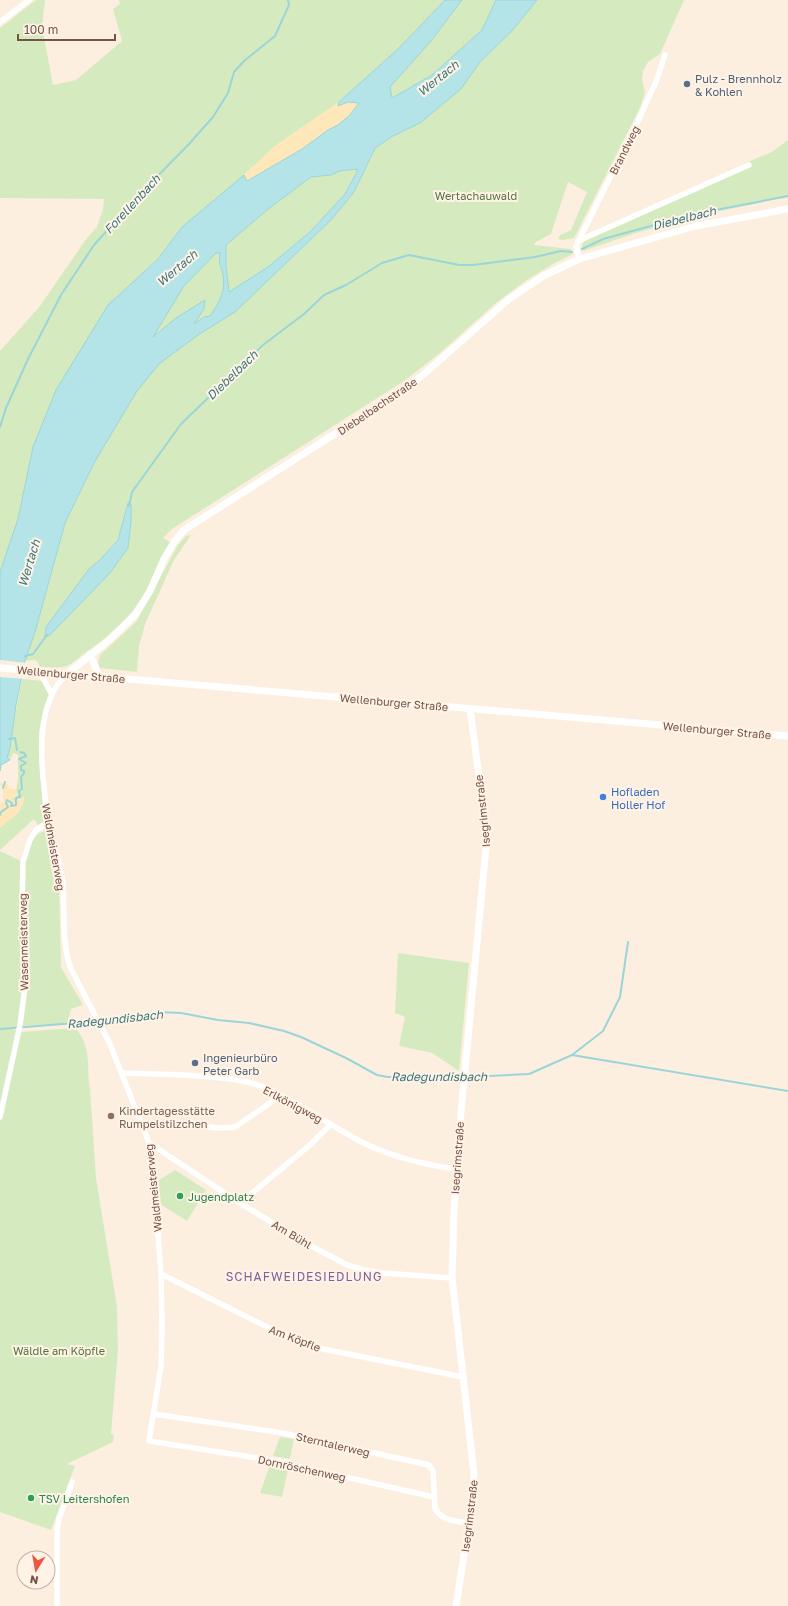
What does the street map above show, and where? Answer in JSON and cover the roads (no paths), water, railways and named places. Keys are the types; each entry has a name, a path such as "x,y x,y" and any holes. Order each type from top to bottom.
{"street":[{"path":"0,22 29,0"},
{"name":"Brandweg","path":"579,258 576,246 637,123 656,82 665,55"},
{"path":"578,242 749,164"},
{"name":"Diebelbachstraße","path":"67,674 109,640 136,614 150,591 164,558 184,530 402,392 509,299 543,276 579,258 696,226 788,209"},
{"path":"90,654 99,676"},
{"name":"Wellenburger Straße","path":"0,668 788,736"},
{"path":"40,672 52,695"},
{"name":"Waldmeisterweg","path":"67,674 60,681 52,695 42,732 42,770 48,823 62,883 66,956 71,969 101,1025 122,1073 149,1143 154,1181 161,1274 161,1366 154,1414"},
{"name":"Isegrimstraße","path":"456,1606 469,1523 474,1475 452,1278 456,1169 487,837 470,709"},
{"name":"Wasenmeisterweg","path":"0,1117 26,987 22,911 23,862 30,840 36,830 48,823"},
{"name":"Erlkönigweg","path":"122,1073 224,1078 247,1082 262,1087 280,1096 359,1141 386,1153 406,1160 456,1169"},
{"path":"141,1123 224,1128 235,1127 280,1096"},
{"path":"240,1203 310,1145 331,1124"},
{"name":"Am Bühl","path":"149,1143 240,1203 302,1241 330,1256 358,1268 385,1273 452,1278"},
{"name":"Am Köpfle","path":"161,1274 283,1335 313,1347 463,1377"},
{"name":"Sterntalerweg","path":"154,1414 283,1433 428,1465 433,1471 435,1508 440,1515 450,1520 469,1523"},
{"name":"Dornröschenweg","path":"154,1414 149,1441 284,1462 434,1498"},
{"path":"57,1606 57,1531 59,1520 72,1482"}],"water":[{"name":"Wertach","path":"445,0 462,0 431,41 390,87 392,98 432,75 482,30 496,0 537,0 512,31 480,62 461,89 420,123 393,136 375,148 354,192 331,220 235,312 198,335 159,364 137,391 94,463 65,523 35,632 25,661 7,758 10,760 1,765 0,771 0,572 18,519 33,447 56,390 108,305 158,259 182,227 244,175 247,181 302,149 349,116 359,103 348,102 338,106 339,102 398,49","holes":["357,169 357,172 345,194 311,231 268,267 229,292 226,266 226,245 267,210 311,177 331,175 340,171","216,253 220,253 219,257 224,286 219,302 210,316 204,317 194,324 204,309 205,300 176,318 153,337 184,286"]},
{"path":"128,503 131,504 131,522 128,548 110,573 50,635 45,637 46,627 89,569 99,561 118,540"}],"waterway":[{"name":"Forellenbach","path":"0,427 6,408 28,359 61,295 94,245 213,117 228,93 234,72 244,61 275,36 289,5 288,0"},
{"name":"Diebelbach","path":"582,249 603,239 695,214 788,196"},
{"name":"Diebelbach","path":"129,506 132,492 181,424 263,345 304,314 324,295 346,285 382,263 409,255 459,265 473,265 535,257 561,251 572,252"},
{"name":"Diebelbach","path":"25,656 33,654 47,635"},
{"path":"9,739 15,738 17,750"},
{"path":"0,815 1,812 8,807 6,803 7,800 12,803 11,806 16,805 16,798 20,797 19,791 22,789 21,777 24,773 24,771 21,770 21,766 26,763 19,759 26,756 24,753 20,752"},
{"path":"3,788 5,782"},
{"path":"572,1055 603,1031 620,997 628,942"},
{"name":"Radegundisbach","path":"0,1029 88,1022 158,1012 181,1013 218,1020 249,1023 284,1031 301,1037 346,1058 377,1075 388,1077 462,1077"},
{"name":"Radegundisbach","path":"466,1077 529,1074 572,1055 788,1091"}],"place":[{"name":"Pulz - Brennholz & Kohlen","path":"687,84"},
{"name":"Hofladen Holler Hof","path":"603,797"},
{"name":"Ingenieurbüro Peter Garb","path":"195,1063"},
{"name":"Kindertagesstätte Rumpelstilzchen","path":"111,1116"},
{"name":"Jugendplatz","path":"180,1196"},
{"name":"TSV Leitershofen","path":"31,1498"}],"district":[{"name":"SCHAFWEIDESIEDLUNG","path":"304,1276"}],"park label":[{"name":"Wertachauwald","path":"476,195"},
{"name":"Wäldle am Köpfle","path":"59,1350"}]}
